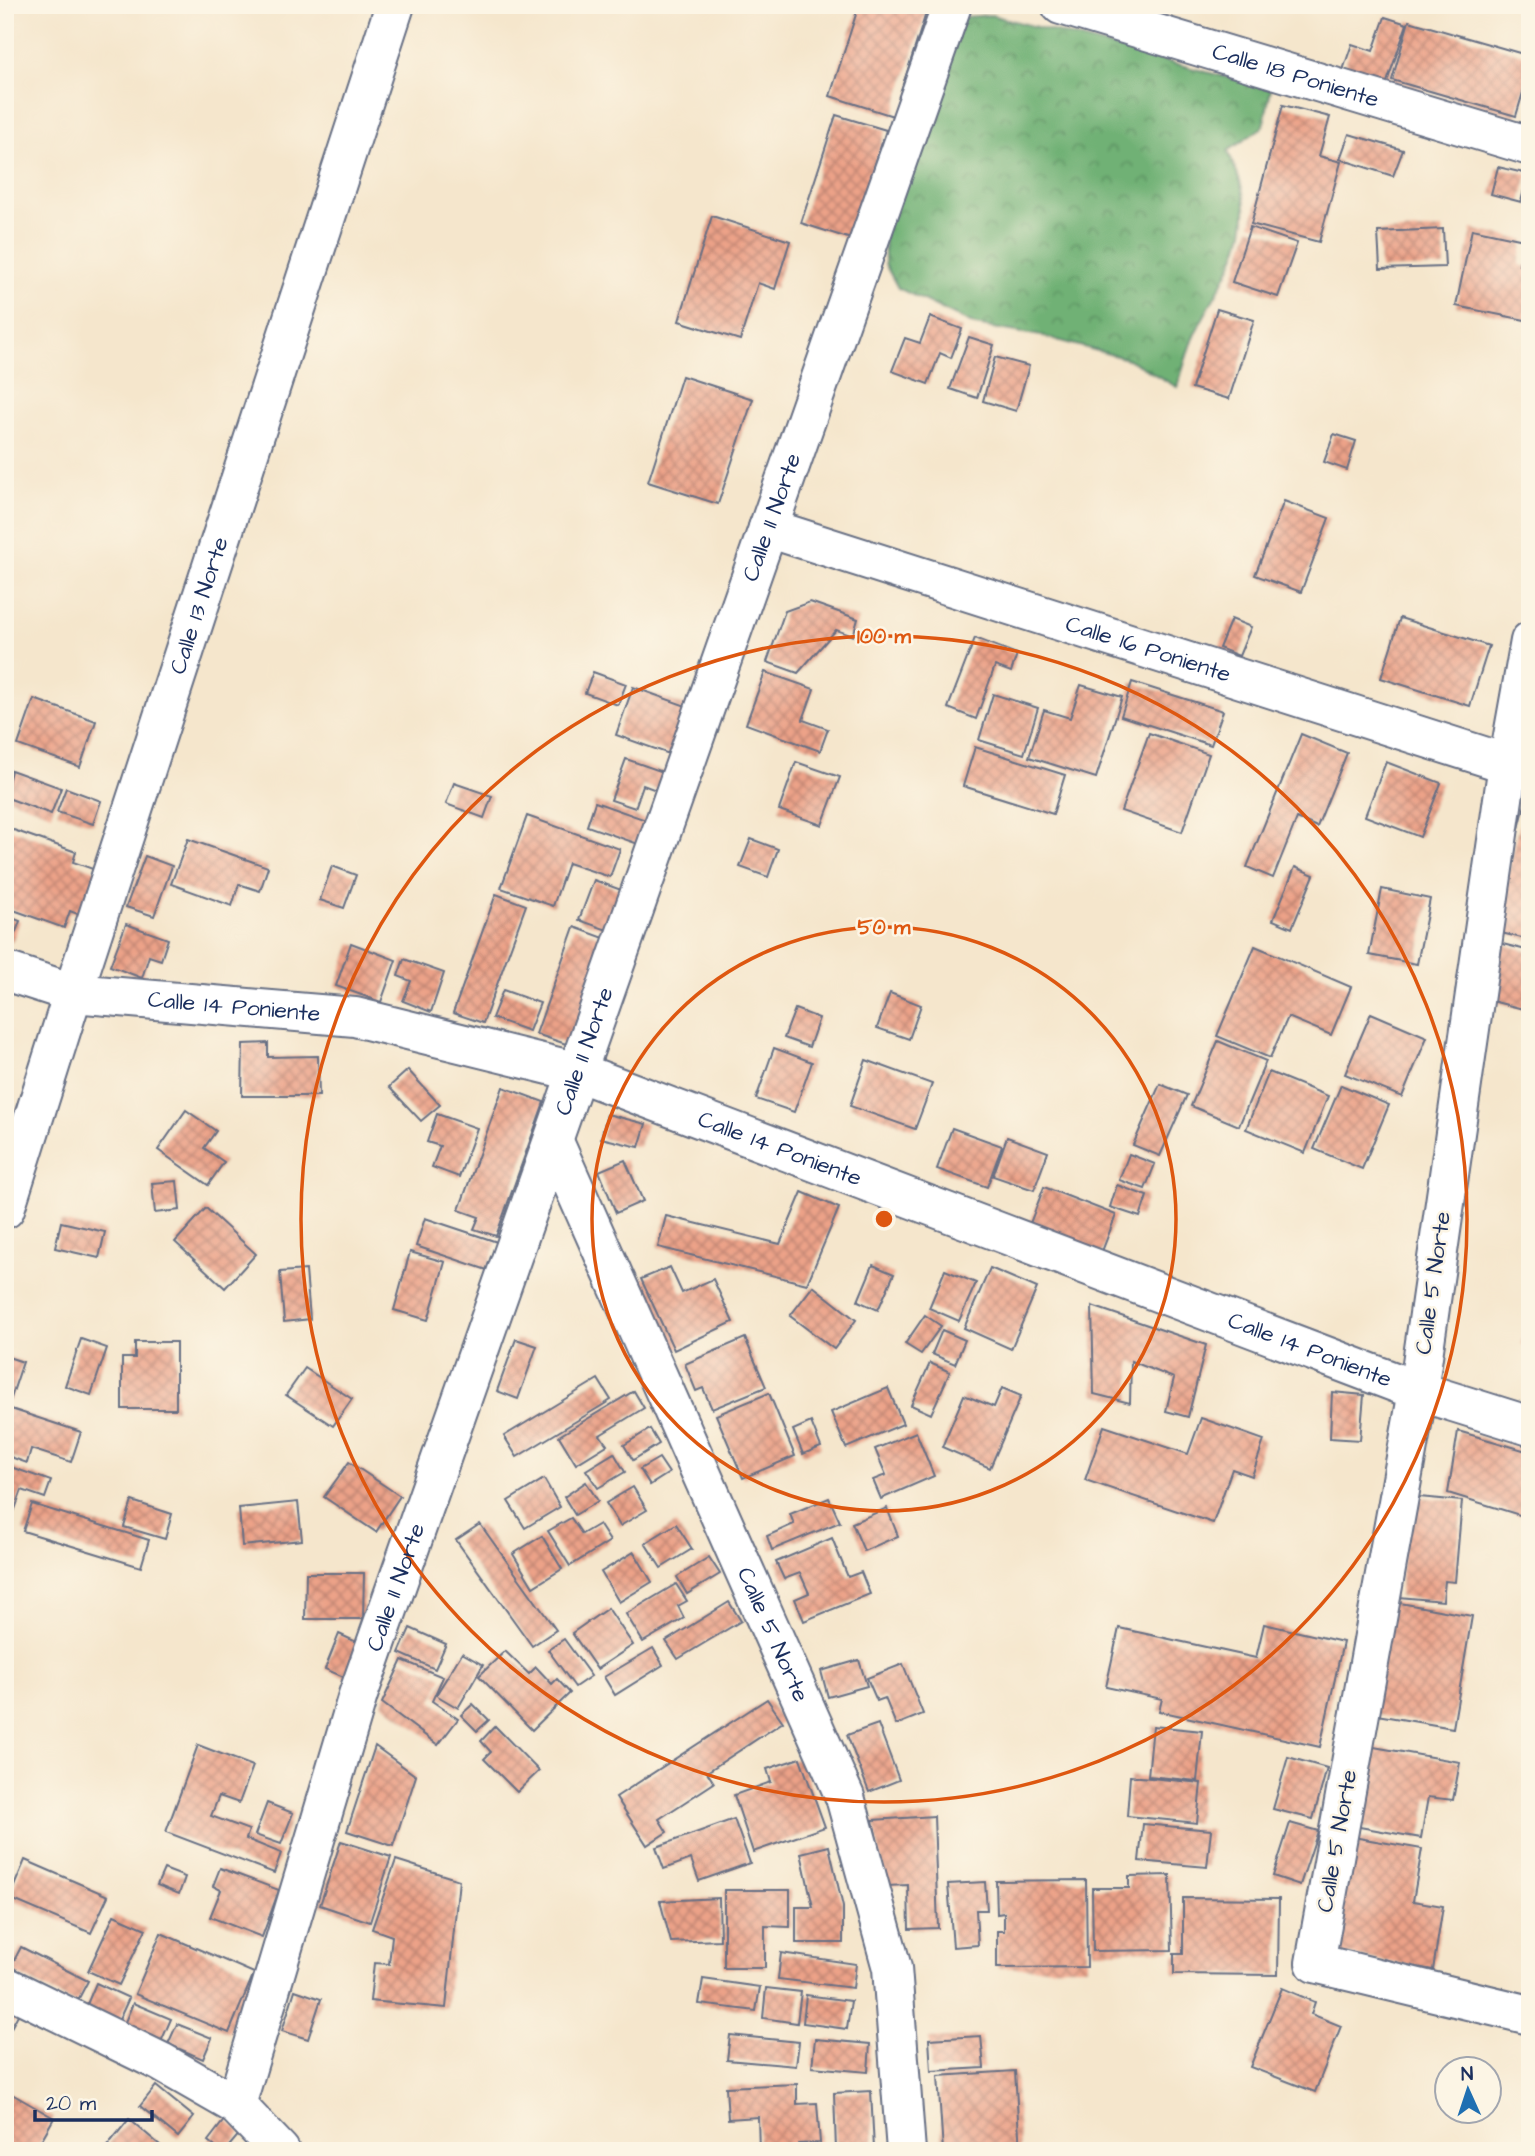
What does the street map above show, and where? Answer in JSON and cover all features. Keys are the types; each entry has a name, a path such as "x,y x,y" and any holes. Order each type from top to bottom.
{"street":[{"name":"Calle 13 Norte","path":"5,1209 395,5"},
{"name":"Calle 11 Norte","path":"236,2105 358,1695 952,5"},
{"name":"Calle 18 Poniente","path":"1061,5 1530,146"},
{"name":"Calle 16 Poniente","path":"768,528 1519,768"},
{"name":"Calle 5 Norte","path":"1530,641 1519,768 1418,1391 1315,1964 1530,2015"},
{"name":"Calle 14 Poniente","path":"5,971 73,993 355,1017 578,1072 1418,1391 1530,1426"},
{"name":"Calle 5 Norte","path":"554,1142 845,1797 892,1968 906,2151"},
{"path":"5,1986 161,2062 236,2105 280,2151"}],"green space":[{"path":"991,15 1271,89 1263,127 1228,151 1243,192 1245,207 1241,241 1235,258 1194,336 1177,387 1128,359 1042,336 975,325 898,288 885,264 884,225 965,17"}],"building":[{"path":"859,5 902,5 926,13 893,116 830,96"},
{"path":"1385,17 1407,24 1384,91 1341,76 1352,44 1373,51"},
{"path":"1409,21 1530,56 1530,69 1516,116 1392,80"},
{"path":"1283,105 1330,117 1319,156 1341,162 1319,242 1251,224"},
{"path":"836,115 886,130 851,239 801,223"},
{"path":"1349,134 1403,150 1393,176 1340,159"},
{"path":"1498,167 1528,174 1521,202 1491,194"},
{"path":"712,216 790,241 775,289 758,283 740,340 679,321"},
{"path":"1250,227 1297,243 1278,297 1232,282"},
{"path":"1443,229 1445,267 1380,269 1378,232"},
{"path":"1472,229 1524,240 1519,265 1530,267 1530,321 1456,306"},
{"path":"1217,309 1254,320 1229,399 1192,388"},
{"path":"930,317 962,329 951,358 940,353 928,384 892,371 905,338 920,343"},
{"path":"969,337 994,345 977,398 950,389"},
{"path":"995,357 1029,366 1016,411 983,401"},
{"path":"682,376 753,399 718,504 648,482"},
{"path":"1334,434 1356,441 1347,470 1324,462"},
{"path":"1284,501 1329,518 1301,592 1255,575"},
{"path":"810,602 858,619 853,636 836,630 798,673 767,662 785,611"},
{"path":"1400,618 1489,646 1470,706 1381,678"},
{"path":"1231,619 1251,627 1239,656 1219,648"},
{"path":"975,638 1017,654 1011,672 995,666 976,719 948,708"},
{"path":"593,672 626,684 618,705 585,693"},
{"path":"765,672 814,689 803,720 828,729 820,751 746,724"},
{"path":"1132,682 1223,711 1211,745 1121,716"},
{"path":"1081,685 1122,697 1096,778 1029,757 1044,710 1070,718"},
{"path":"633,687 689,707 672,755 616,735"},
{"path":"993,694 1038,708 1024,754 979,740"},
{"path":"34,699 96,721 80,767 18,745"},
{"path":"1149,733 1209,754 1182,832 1121,811"},
{"path":"1301,734 1347,753 1317,827 1297,818 1273,878 1247,867"},
{"path":"975,747 1065,775 1053,814 963,786"},
{"path":"626,759 672,775 664,793 643,785 635,808 611,800"},
{"path":"796,762 840,777 822,825 779,810"},
{"path":"1386,762 1441,783 1420,837 1365,816"},
{"path":"11,770 61,788 51,814 5,797"},
{"path":"454,783 492,796 484,818 446,804"},
{"path":"66,788 101,801 93,824 57,812"},
{"path":"1527,797 1530,798 1530,940 1493,931"},
{"path":"595,802 649,821 641,845 587,826"},
{"path":"527,816 620,849 610,877 568,863 553,906 501,888"},
{"path":"5,827 76,852 73,862 104,873 88,918 70,911 64,928 5,907"},
{"path":"188,839 268,867 260,891 239,884 232,906 171,884"},
{"path":"751,839 778,849 768,877 740,867"},
{"path":"145,856 172,866 154,916 126,907"},
{"path":"332,866 356,875 344,908 320,900"},
{"path":"1295,867 1314,875 1292,928 1273,920"},
{"path":"594,880 624,891 610,931 579,920"},
{"path":"1382,889 1430,899 1417,964 1369,955"},
{"path":"496,894 526,905 483,1023 453,1013"},
{"path":"5,915 20,921 12,942 5,939"},
{"path":"126,924 168,939 161,960 149,956 142,978 110,966"},
{"path":"574,927 607,939 569,1045 536,1034"},
{"path":"1491,941 1530,951 1527,1010 1476,997"},
{"path":"351,943 396,960 381,1002 336,986"},
{"path":"1255,946 1351,987 1331,1035 1288,1017 1270,1058 1217,1036"},
{"path":"404,959 444,973 431,1012 403,1001 411,981 398,976"},
{"path":"503,990 540,1003 529,1031 492,1018"},
{"path":"890,993 921,1005 909,1039 877,1028"},
{"path":"795,1009 819,1018 809,1047 784,1038"},
{"path":"1371,1013 1427,1037 1402,1097 1345,1074"},
{"path":"1218,1041 1266,1061 1239,1126 1191,1106"},
{"path":"268,1043 268,1057 318,1056 319,1096 242,1096 243,1044"},
{"path":"774,1048 812,1062 794,1112 756,1099"},
{"path":"866,1060 932,1084 915,1129 850,1106"},
{"path":"408,1070 440,1105 421,1121 389,1087"},
{"path":"1269,1072 1328,1096 1305,1153 1246,1129"},
{"path":"1160,1084 1187,1095 1160,1156 1133,1145"},
{"path":"1341,1085 1389,1105 1362,1169 1314,1149"},
{"path":"503,1087 544,1102 496,1236 474,1229 479,1217 459,1210"},
{"path":"186,1110 216,1131 204,1148 224,1162 208,1185 158,1150"},
{"path":"437,1114 477,1128 459,1177 432,1167 440,1146 427,1142"},
{"path":"607,1114 646,1124 639,1147 601,1138"},
{"path":"952,1128 1002,1146 987,1187 937,1169"},
{"path":"1007,1137 1048,1152 1034,1190 993,1176"},
{"path":"1129,1154 1155,1164 1145,1189 1119,1180"},
{"path":"625,1160 643,1201 616,1213 599,1171"},
{"path":"177,1181 180,1210 155,1213 152,1183"},
{"path":"1117,1185 1147,1196 1140,1217 1110,1207"},
{"path":"1044,1187 1116,1215 1101,1254 1029,1226"},
{"path":"802,1192 839,1208 807,1284 658,1247 666,1216 780,1244"},
{"path":"206,1208 256,1254 225,1288 175,1242"},
{"path":"425,1218 497,1242 487,1270 416,1246"},
{"path":"61,1222 105,1232 99,1258 55,1248"},
{"path":"410,1252 445,1262 428,1320 394,1310"},
{"path":"873,1265 894,1274 878,1310 858,1301"},
{"path":"670,1267 682,1293 713,1279 733,1322 674,1350 641,1279"},
{"path":"990,1268 1037,1288 1011,1349 964,1328"},
{"path":"306,1270 310,1319 284,1322 280,1272"},
{"path":"945,1270 976,1283 959,1321 929,1308"},
{"path":"813,1286 856,1320 834,1349 790,1316"},
{"path":"1092,1306 1206,1345 1188,1417 1166,1411 1174,1378 1131,1361 1130,1403 1094,1394"},
{"path":"1530,1313 1530,1346 1521,1344"},
{"path":"925,1315 941,1326 921,1354 905,1344"},
{"path":"942,1330 965,1340 955,1364 932,1354"},
{"path":"745,1338 766,1387 712,1409 703,1388 696,1391 685,1364"},
{"path":"81,1339 107,1348 91,1395 65,1386"},
{"path":"516,1339 537,1346 518,1399 497,1391"},
{"path":"135,1342 176,1342 176,1409 122,1409 122,1358 135,1358"},
{"path":"5,1356 23,1362 10,1401 5,1400"},
{"path":"930,1363 950,1372 931,1414 911,1405"},
{"path":"305,1368 352,1399 333,1426 286,1395"},
{"path":"598,1379 611,1400 517,1457 504,1436"},
{"path":"888,1388 903,1424 846,1448 831,1412"},
{"path":"1002,1388 1021,1396 990,1468 942,1447 964,1395 994,1407"},
{"path":"634,1391 644,1408 600,1435 607,1445 576,1464 559,1436"},
{"path":"1332,1392 1364,1395 1360,1440 1330,1438"},
{"path":"769,1393 795,1456 743,1478 716,1415"},
{"path":"5,1407 81,1432 71,1462 31,1449 27,1463 5,1455"},
{"path":"1201,1418 1264,1440 1252,1476 1232,1469 1213,1523 1085,1480 1104,1426 1188,1454"},
{"path":"811,1422 821,1447 803,1454 793,1430"},
{"path":"650,1429 659,1444 633,1460 624,1445"},
{"path":"1458,1431 1530,1452 1526,1517 1448,1493"},
{"path":"916,1432 934,1476 881,1499 873,1480 886,1475 875,1449"},
{"path":"614,1453 625,1472 598,1488 586,1470"},
{"path":"659,1458 669,1473 650,1485 640,1469"},
{"path":"349,1462 400,1496 376,1532 324,1497"},
{"path":"5,1465 51,1481 45,1498 22,1490 14,1512 5,1509"},
{"path":"544,1479 560,1507 525,1528 508,1501"},
{"path":"586,1482 598,1501 575,1515 564,1497"},
{"path":"633,1487 647,1510 620,1526 606,1503"},
{"path":"1408,1496 1462,1501 1455,1582 1445,1581 1443,1601 1399,1597"},
{"path":"829,1498 840,1522 772,1550 767,1536 794,1524 790,1514"},
{"path":"132,1501 172,1514 165,1539 124,1527"},
{"path":"298,1502 302,1540 242,1546 239,1508"},
{"path":"32,1504 149,1540 141,1567 23,1531"},
{"path":"887,1508 898,1536 864,1551 852,1523"},
{"path":"571,1518 582,1534 599,1524 610,1541 570,1566 548,1531"},
{"path":"480,1524 556,1630 532,1646 456,1540"},
{"path":"676,1524 692,1549 661,1568 645,1543"},
{"path":"542,1536 562,1569 533,1587 513,1554"},
{"path":"832,1538 848,1577 861,1572 870,1594 804,1621 795,1599 809,1593 800,1573 784,1579 776,1562"},
{"path":"634,1552 652,1582 619,1602 601,1572"},
{"path":"709,1557 720,1574 687,1594 677,1577"},
{"path":"306,1573 364,1573 363,1619 305,1619"},
{"path":"676,1584 687,1601 678,1606 684,1618 643,1642 626,1614"},
{"path":"1389,1601 1472,1616 1453,1728 1371,1714"},
{"path":"729,1602 741,1621 678,1659 666,1641"},
{"path":"608,1608 633,1645 597,1669 572,1633"},
{"path":"1264,1624 1343,1642 1320,1747 1159,1711 1162,1699 1106,1687 1119,1628 1256,1658"},
{"path":"410,1628 446,1644 435,1669 399,1653"},
{"path":"339,1634 361,1644 348,1679 325,1669"},
{"path":"564,1639 591,1676 575,1687 548,1650"},
{"path":"653,1648 663,1665 615,1695 604,1677"},
{"path":"505,1651 529,1674 536,1667 552,1684 557,1679 570,1693 532,1730 479,1676"},
{"path":"462,1653 483,1665 458,1708 436,1695"},
{"path":"402,1660 443,1677 432,1701 458,1719 438,1745 382,1703"},
{"path":"859,1660 867,1686 828,1697 821,1671"},
{"path":"903,1664 923,1714 896,1725 885,1698 877,1701 867,1678"},
{"path":"767,1699 783,1722 707,1772 714,1783 659,1819 667,1832 647,1845 616,1797"},
{"path":"473,1704 489,1720 477,1731 461,1715"},
{"path":"878,1724 899,1780 869,1792 847,1735"},
{"path":"495,1726 539,1771 517,1792 484,1759 491,1752 481,1741"},
{"path":"1153,1726 1202,1731 1197,1781 1148,1776"},
{"path":"198,1745 253,1766 239,1803 219,1796 211,1816 249,1830 246,1839 281,1853 274,1873 166,1832"},
{"path":"375,1746 416,1776 393,1846 347,1831"},
{"path":"1368,1746 1460,1762 1453,1800 1428,1797 1421,1838 1354,1826"},
{"path":"1288,1757 1327,1768 1313,1819 1273,1809"},
{"path":"800,1758 825,1827 753,1852 734,1795 771,1782 767,1769"},
{"path":"1130,1776 1201,1783 1197,1823 1127,1816"},
{"path":"267,1803 293,1813 281,1844 255,1835"},
{"path":"934,1816 938,1928 909,1929 908,1885 886,1886 873,1820"},
{"path":"734,1819 750,1863 699,1881 691,1859 664,1869 656,1847"},
{"path":"1290,1823 1318,1831 1300,1885 1273,1876"},
{"path":"1143,1824 1211,1830 1207,1867 1139,1861"},
{"path":"1353,1837 1422,1849 1413,1901 1443,1906 1433,1970 1333,1952"},
{"path":"341,1841 391,1857 370,1922 320,1905"},
{"path":"829,1846 843,1907 843,1943 796,1943 796,1907 813,1907 801,1853"},
{"path":"25,1860 108,1896 91,1933 9,1898"},
{"path":"396,1860 459,1880 446,2008 370,2001 374,1963 389,1964 392,1936 372,1929"},
{"path":"220,1868 279,1890 262,1937 210,1917 221,1890 213,1886"},
{"path":"164,1869 185,1877 179,1894 157,1885"},
{"path":"1170,1875 1172,1950 1093,1951 1092,1888 1129,1888 1129,1876"},
{"path":"1086,1880 1087,1967 997,1968 997,1931 1004,1931 1004,1913 997,1914 996,1881"},
{"path":"985,1882 987,1910 976,1910 978,1945 953,1947 948,1884"},
{"path":"724,1890 790,1890 790,1927 765,1926 765,1968 724,1968"},
{"path":"719,1898 720,1940 671,1942 660,1901"},
{"path":"1183,1898 1279,1899 1278,1975 1174,1974 1174,1954 1183,1954"},
{"path":"114,1915 146,1929 119,1985 88,1971"},
{"path":"161,1933 254,1973 229,2033 135,1994"},
{"path":"21,1947 88,1981 76,2004 9,1970"},
{"path":"781,1953 856,1964 853,1988 778,1979"},
{"path":"703,1979 760,1987 756,2011 699,2004"},
{"path":"96,1983 129,1998 118,2022 85,2009"},
{"path":"766,1988 801,1992 797,2023 763,2018"},
{"path":"1282,1988 1315,2002 1311,2014 1341,2026 1315,2092 1250,2067"},
{"path":"295,1990 321,1999 308,2039 282,2031"},
{"path":"806,1995 851,2001 847,2029 803,2023"},
{"path":"133,2003 171,2019 160,2044 122,2029"},
{"path":"5,2007 20,2011 5,2039"},
{"path":"177,2024 212,2038 203,2059 168,2044"},
{"path":"730,2035 799,2042 796,2066 727,2060"},
{"path":"981,2036 984,2068 931,2071 929,2039"},
{"path":"815,2039 870,2044 868,2072 812,2067"},
{"path":"1015,2071 1020,2151 943,2151 938,2076"},
{"path":"797,2084 797,2104 817,2103 820,2143 799,2144 800,2151 759,2151 758,2117 728,2119 726,2087"},
{"path":"156,2086 194,2117 178,2137 140,2106"},
{"path":"5,2090 54,2118 35,2151 5,2151"},
{"path":"871,2091 874,2149 836,2150 834,2093"},
{"path":"129,2119 167,2151 103,2151"},
{"path":"225,2119 241,2132 225,2151 220,2151 208,2141"}]}
